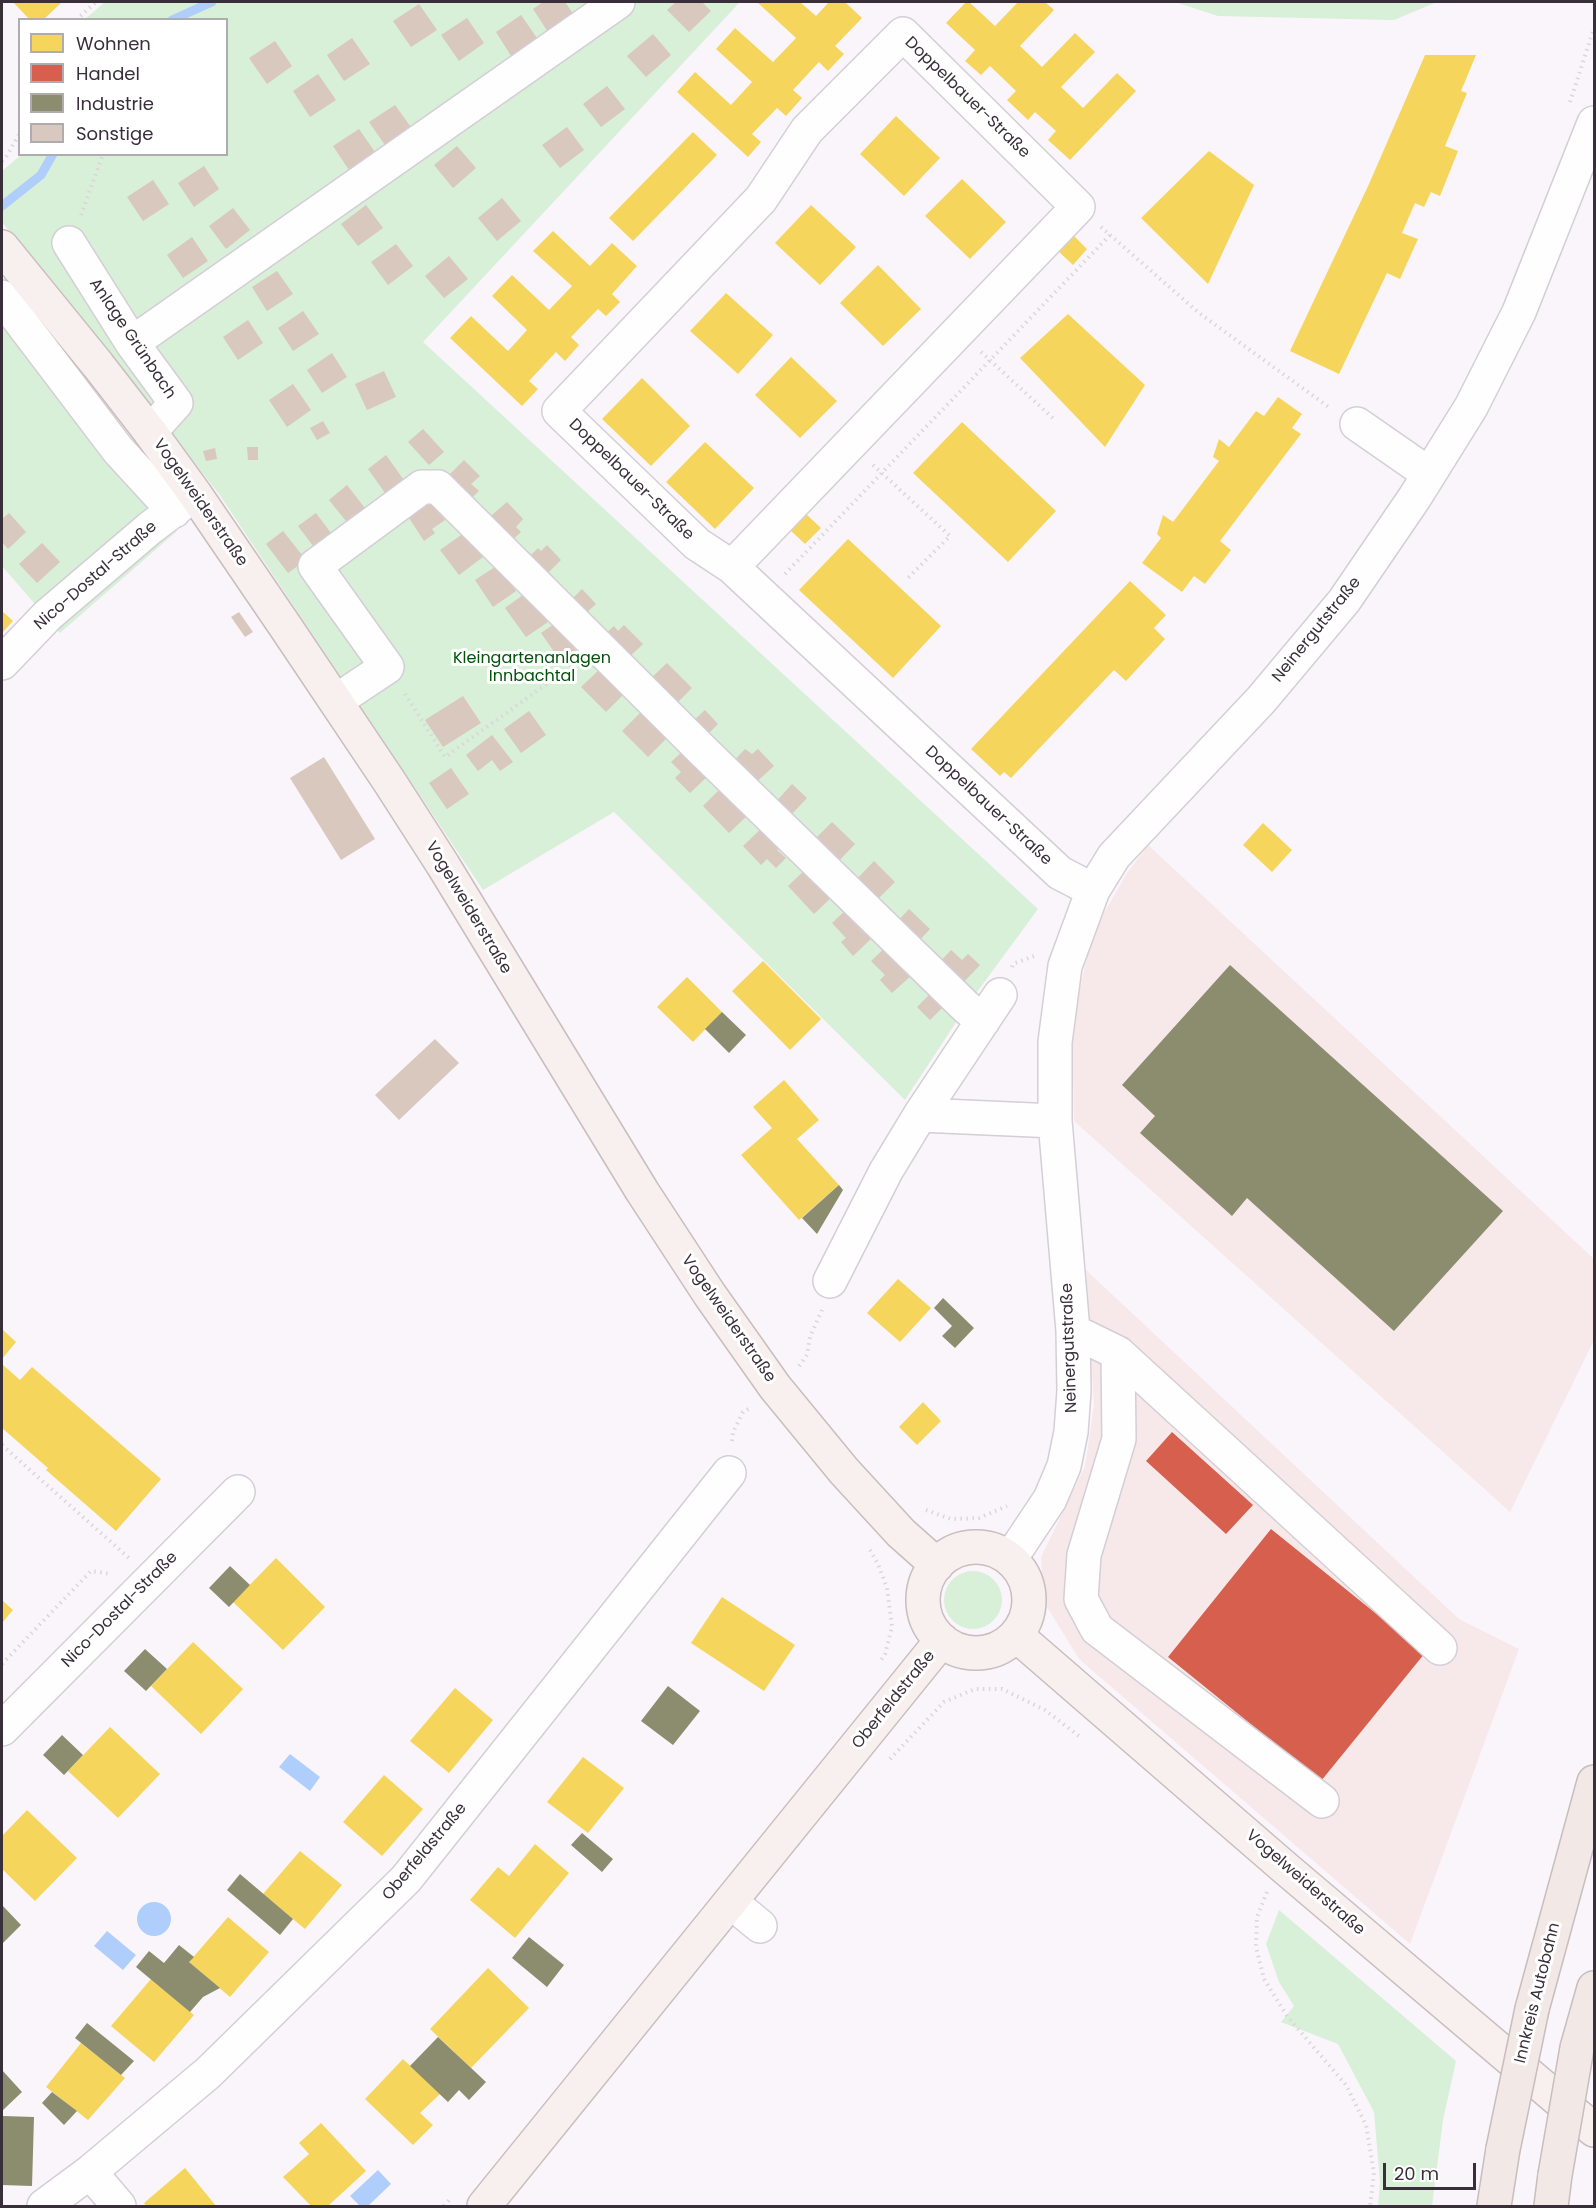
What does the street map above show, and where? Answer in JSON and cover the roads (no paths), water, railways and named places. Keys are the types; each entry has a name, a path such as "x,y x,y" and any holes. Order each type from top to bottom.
{"highway":[{"name":"Innkreis Autobahn","path":"1494,2206 1503,2149 1532,2009 1594,1782"},
{"path":"1551,2206 1577,2048 1594,1988"}],"main road":[{"name":"Vogelweiderstraße","path":"2,246 150,432 184,502 336,701 443,865 642,1191 710,1295 766,1396 837,1464 901,1533 936,1565"},
{"path":"980,1547 996,1551 1010,1559 1020,1569 1029,1596 1029,1610 1016,1635 1003,1646 988,1652 972,1653 956,1649 942,1640 931,1627 925,1612 923,1595 936,1565 949,1555 964,1549 980,1547"},
{"name":"Vogelweiderstraße","path":"1016,1635 1284,1867 1594,2130"},
{"name":"Oberfeldstraße","path":"484,2206 942,1640"}],"street":[{"path":"132,343 618,2"},
{"name":"Doppelbauer-Straße","path":"732,567 1078,207 903,34 807,130 761,199 559,411 697,544 732,567 1060,873 1093,890"},
{"name":"Neinergutstraße","path":"1010,1559 1050,1499 1064,1466 1071,1432 1073,1331 1055,1120 1055,1042 1065,966 1093,890 1114,856 1261,700 1344,601 1429,474 1471,407 1519,312 1581,115"},
{"name":"Anlage Grünbach","path":"69,243 132,343 176,403 150,432"},
{"path":"2,297 118,450 184,502"},
{"path":"1357,424 1429,474"},
{"path":"336,701 387,667 315,566 422,487 438,487 598,647 958,998 991,1008 886,1171 830,1281"},
{"name":"Nico-Dostal-Straße","path":"2,663 48,615 184,502"},
{"path":"920,1115 1055,1120"},
{"path":"1073,1331 1118,1353 1440,1648"},
{"path":"1118,1353 1119,1439 1084,1555 1081,1599 1097,1629 1323,1801"},
{"name":"Oberfeldstraße","path":"44,2206 90,2172 208,2073 406,1880 729,1473"},
{"name":"Nico-Dostal-Straße","path":"2,1729 238,1492"},
{"path":"731,1902 760,1926"},
{"path":"90,2172 118,2206"}],"water":[{"path":"290,1754 320,1777 310,1791 279,1767"},
{"path":"154,1902 166,1907 171,1919 166,1931 154,1936 142,1931 137,1919 142,1907"},
{"path":"107,1931 136,1955 123,1970 94,1946"},
{"path":"378,2170 391,2184 368,2206 360,2206 350,2196"}],"waterway":[{"path":"176,18 212,2"},
{"path":"2,206 41,175 52,156"}],"park label":[{"name":"Kleingartenanlagen Innbachtal","path":"532,668"}]}
